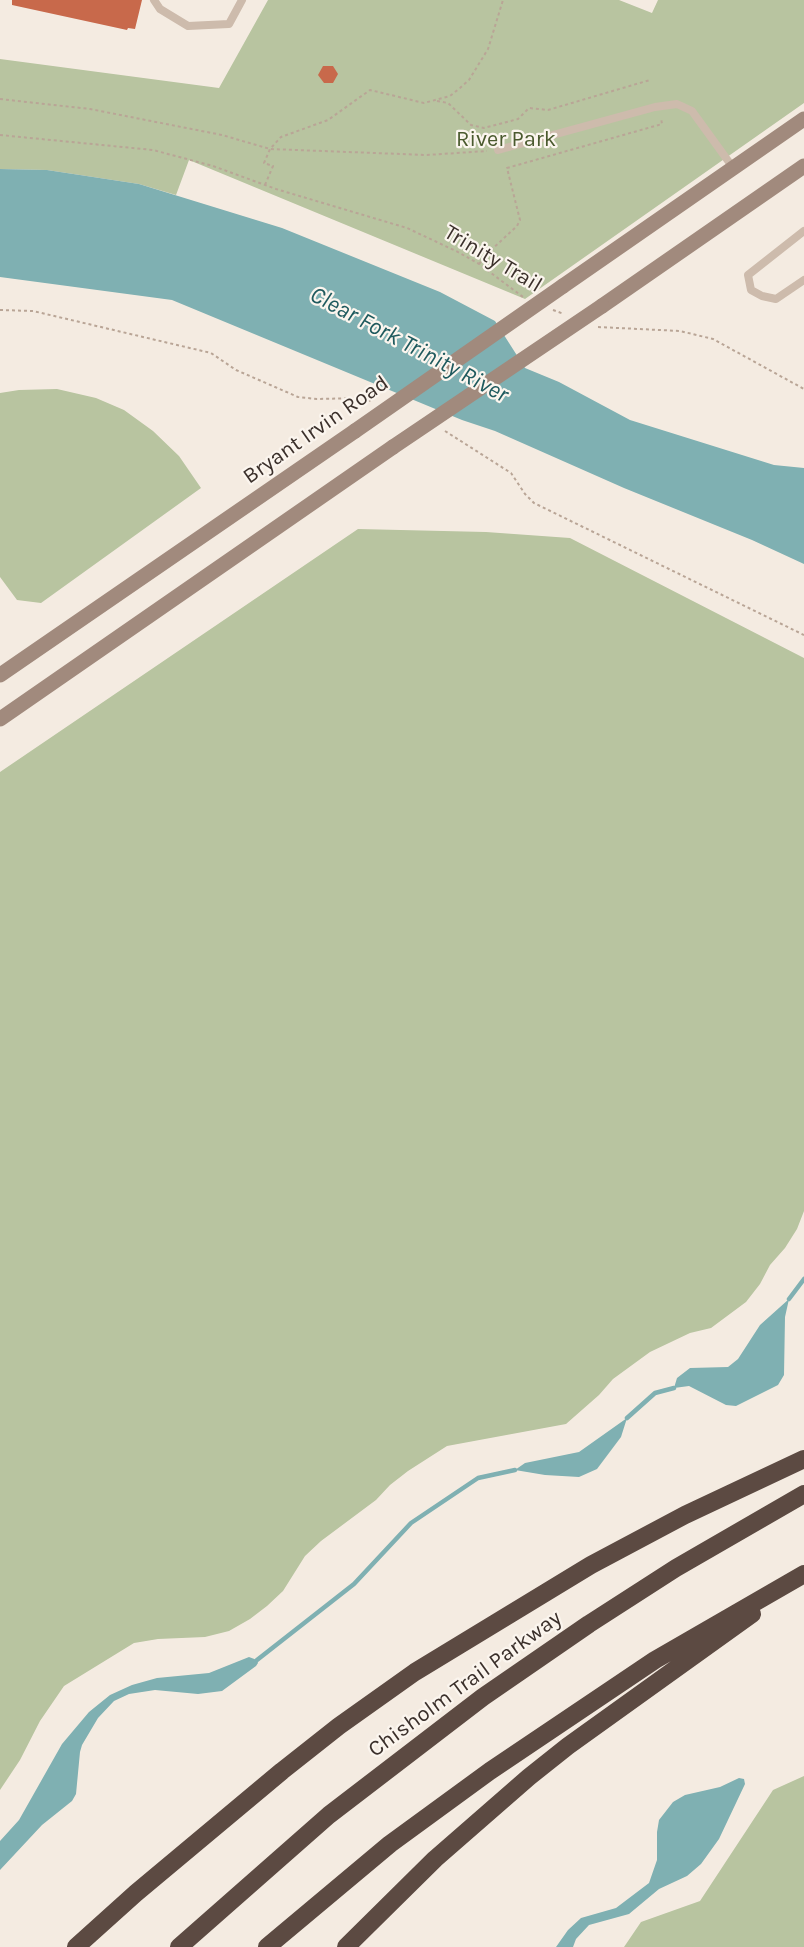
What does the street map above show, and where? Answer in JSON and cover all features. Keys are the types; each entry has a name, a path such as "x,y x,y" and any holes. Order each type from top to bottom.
{"highway":[{"path":"76,1947 136,1893 273,1778 339,1726 415,1672 591,1565 694,1511 804,1460"},
{"name":"Chisholm Trail Parkway","path":"179,1947 329,1815 483,1696 666,1574 804,1494"},
{"path":"267,1947 390,1844 490,1771 655,1659 804,1575"},
{"path":"346,1947 435,1858 529,1777 577,1739 804,1575"}],"main road":[{"name":"Bryant Irvin Road","path":"0,675 804,119"},
{"path":"0,718 804,165"}],"lane":[{"path":"154,0 160,9 188,26 229,24 242,0"},
{"path":"498,150 677,104 692,111 734,169"},
{"path":"804,231 748,275 751,290 762,296 776,299 804,280"}],"path":[{"path":"265,185 273,166 264,163 270,149 281,137 328,120 370,90 424,103 450,96 460,88 482,61 503,0"},
{"path":"437,101 448,103 471,125 484,128 518,119 529,108 548,110 650,80"},
{"path":"0,99 90,109 222,135 270,149 427,155 498,150"},
{"path":"478,264 518,226 520,220 507,168 662,124 659,107"},
{"name":"Trinity Trail","path":"0,135 153,150 213,166 265,185 407,228 478,264 525,299"},
{"name":"Trinity Trail","path":"552,309 569,316"},
{"path":"0,310 33,311 211,353 236,370 298,397 363,398 373,402"},
{"path":"596,327 680,331 713,339 804,389"},
{"path":"442,429 511,473 534,503 804,635"}],"green space":[{"name":"River Park","path":"268,0 619,0 652,13 658,0 804,0 804,103 525,299 189,160 176,195 139,184 47,170 0,169 0,59 219,88"},
{"path":"57,389 96,398 124,410 153,431 179,456 201,488 41,603 17,600 0,577 0,393"},
{"path":"358,529 486,532 570,538 804,658 804,1211 797,1229 785,1248 770,1265 760,1284 746,1302 711,1328 690,1333 650,1352 613,1379 599,1395 566,1424 447,1446 408,1471 376,1500 321,1541 305,1556 283,1591 250,1619 229,1631 205,1637 158,1639 134,1643 64,1686 40,1721 20,1760 0,1790 0,772"},
{"path":"804,1776 804,1947 624,1947 641,1922 700,1901 773,1790"}],"water":[{"name":"Clear Fork Trinity River","path":"0,169 47,170 139,184 282,228 440,292 495,321 525,368 559,382 630,420 774,465 804,468 804,564 495,431 462,420 172,300 0,277"},
{"path":"789,1299 785,1317 784,1375 778,1385 736,1406 726,1405 689,1386 674,1388 677,1378 690,1368 728,1367 738,1359 760,1325"},
{"path":"627,1418 621,1437 597,1469 579,1477 515,1470 525,1463 579,1452"},
{"path":"249,1657 257,1660 256,1666 222,1691 198,1694 155,1690 129,1694 114,1701 98,1718 82,1745 76,1794 72,1801 42,1825 0,1870 0,1841 19,1820 62,1744 89,1712 110,1695 132,1685 157,1678 209,1673"},
{"path":"739,1778 744,1779 745,1784 719,1839 701,1864 687,1876 659,1889 629,1914 589,1925 576,1939 573,1947 556,1947 568,1930 581,1918 616,1908 649,1883 657,1860 659,1820 673,1802 685,1795 720,1787"}],"building":[{"path":"12,0 142,0 135,29 128,28 127,30 12,5"},
{"path":"323,66 333,66 338,74 333,83 324,83 318,75"}],"waterway":[{"path":"789,1299 804,1279"},
{"path":"627,1418 655,1393 674,1388"},
{"path":"257,1660 354,1584 411,1523 478,1478 515,1470"}]}
